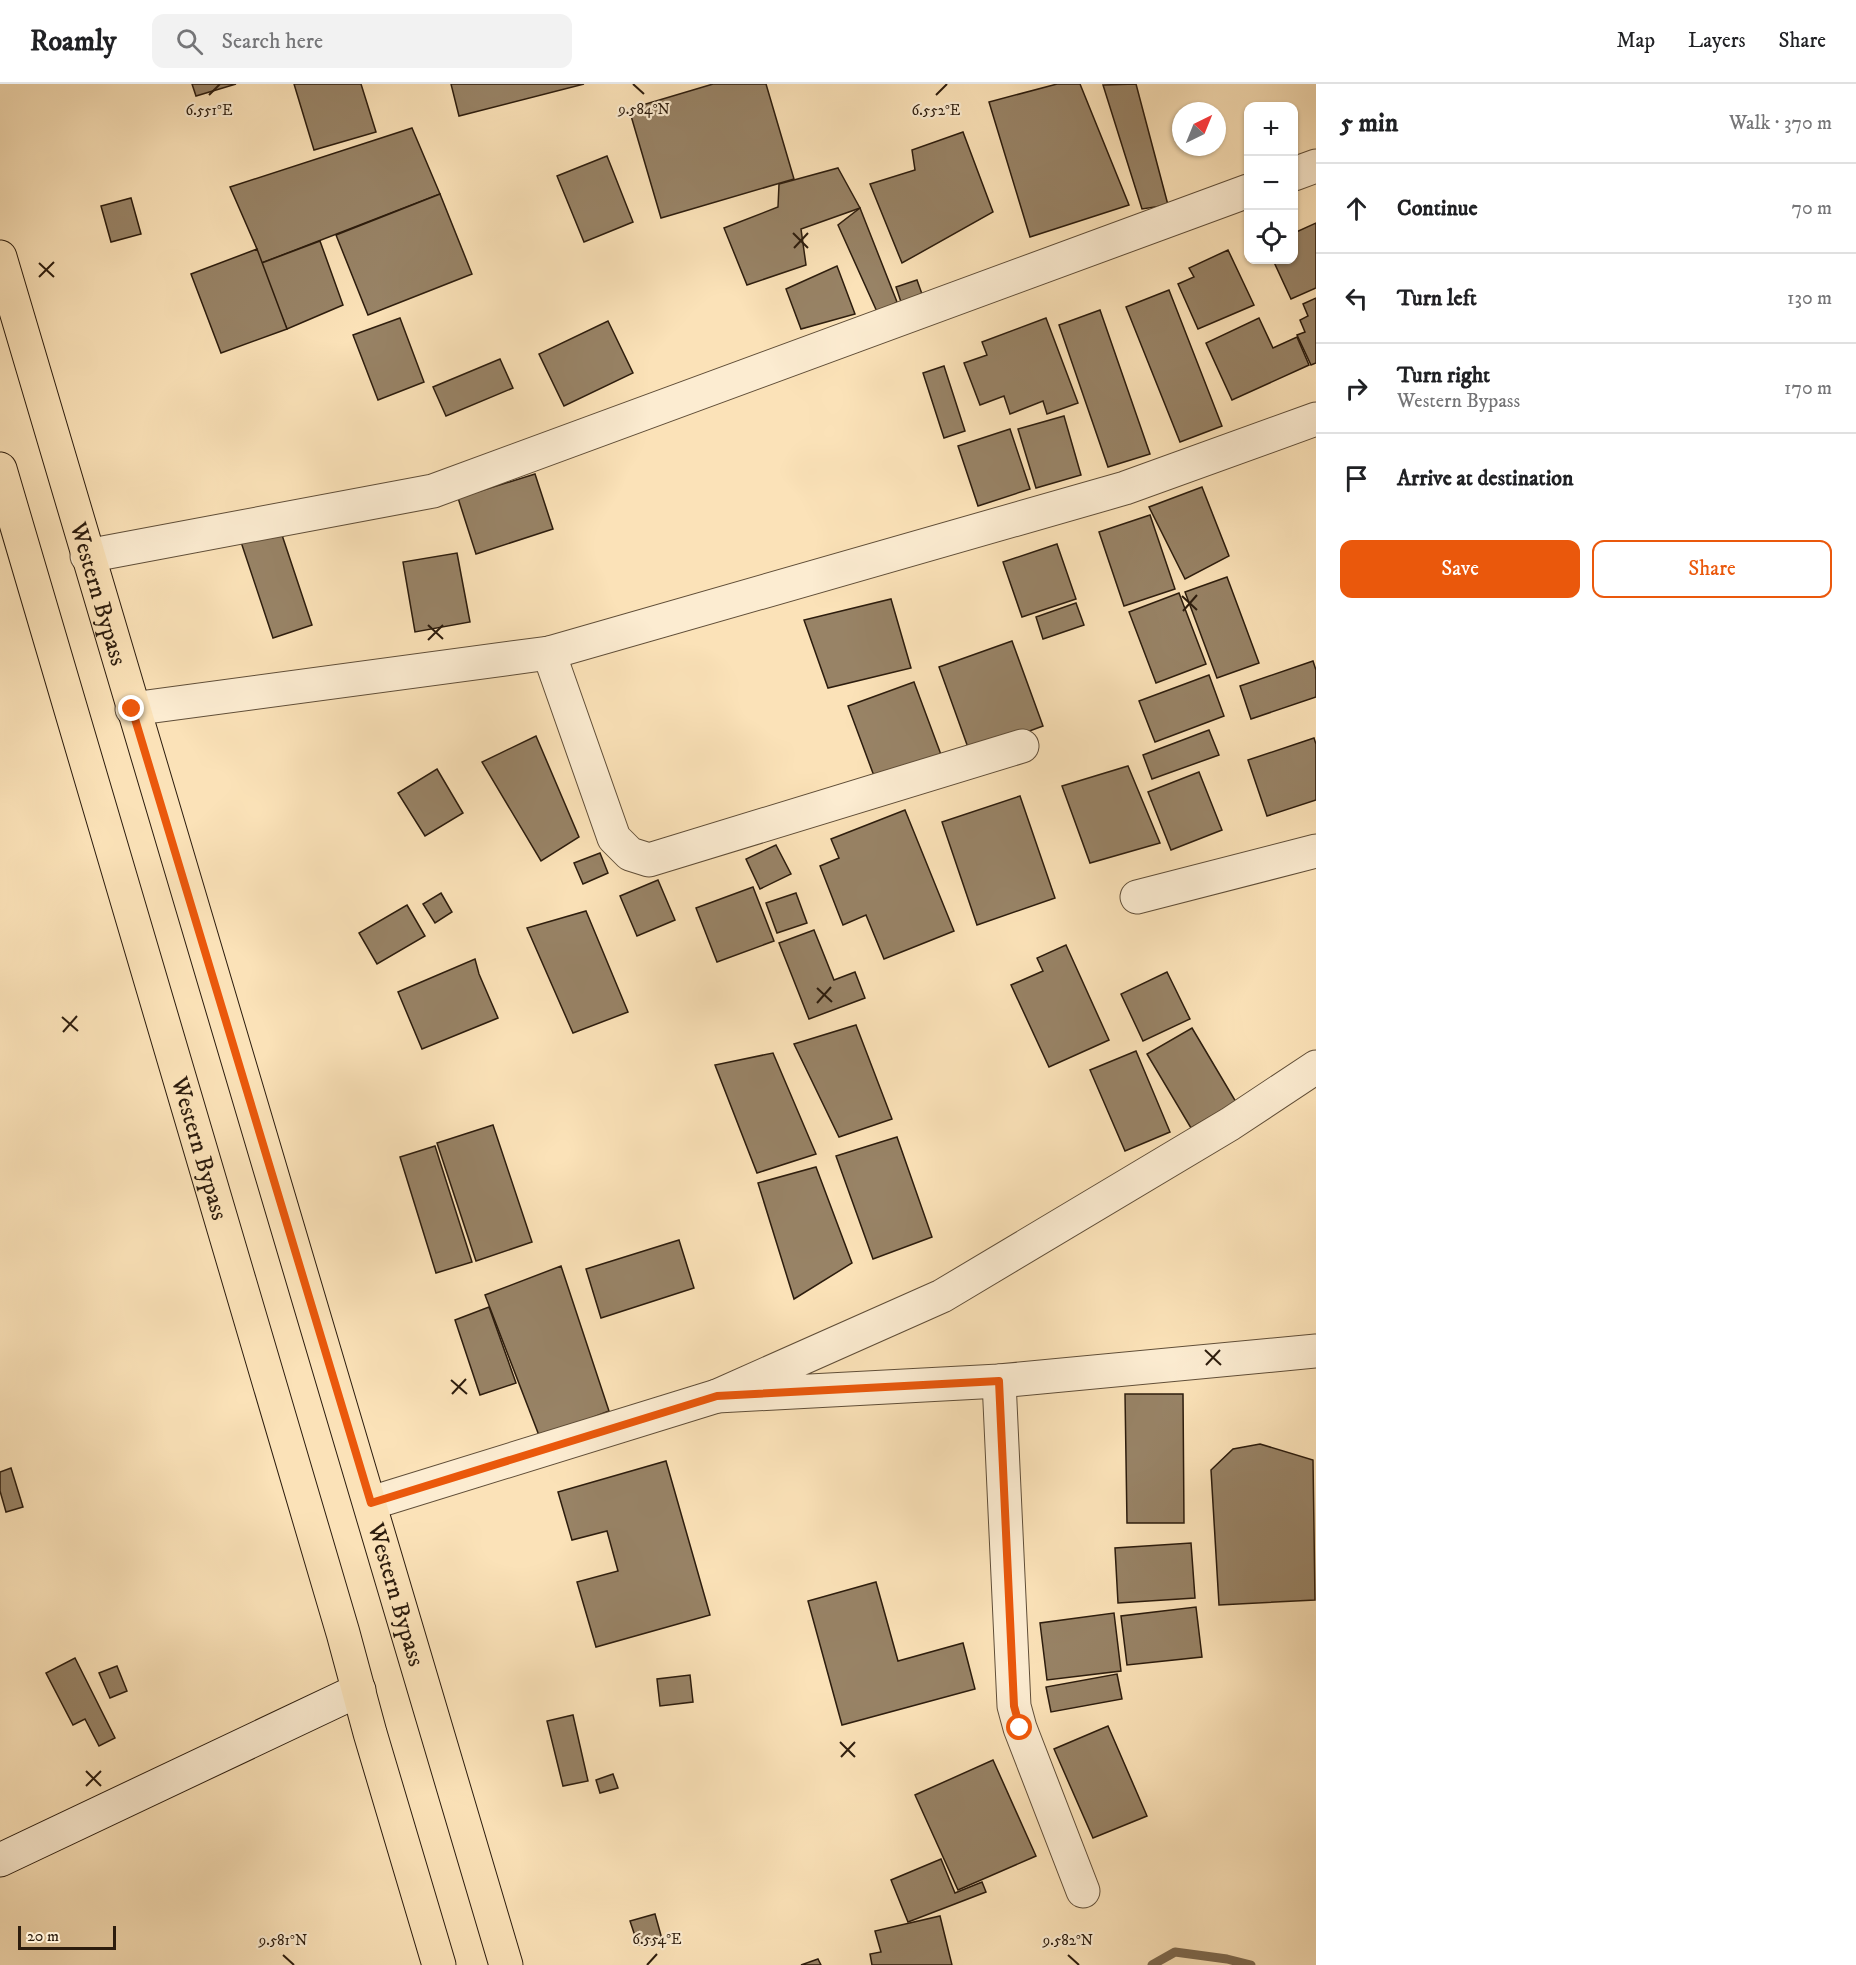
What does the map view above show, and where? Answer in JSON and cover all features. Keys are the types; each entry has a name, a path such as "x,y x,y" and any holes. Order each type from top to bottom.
{"main road":[{"name":"Western Bypass","path":"0,257 132,709 371,1503 506,1965"},
{"name":"Western Bypass","path":"0,469 439,1965"}],"street":[{"path":"1298,172 1316,166"},
{"path":"87,556 433,491 1244,192"},
{"path":"132,709 549,653 1125,488 1316,419"},
{"path":"549,653 614,838 630,854 649,860 1022,746"},
{"path":"1137,897 1316,851"},
{"path":"371,1503 717,1396 942,1296 1230,1124 1316,1067"},
{"path":"717,1396 999,1381 1316,1350"},
{"path":"999,1381 1014,1706 1020,1728 1083,1891"},
{"path":"0,1860 359,1690"}],"building":[{"path":"192,84 236,84 196,96"},
{"path":"294,84 361,84 376,132 314,150"},
{"path":"451,84 584,84 459,116"},
{"path":"713,84 766,84 794,179 661,218 629,109"},
{"path":"1057,84 1080,84 1129,205 1030,237 989,102"},
{"path":"1136,84 1168,205 1142,209 1103,85"},
{"path":"412,128 440,194 259,264 257,249 230,187"},
{"path":"963,132 993,212 902,263 870,184 915,170 912,150"},
{"path":"607,156 633,222 584,242 557,176"},
{"path":"838,168 860,208 801,229 806,265 747,285 724,228 778,207 779,184"},
{"path":"440,194 472,274 368,315 336,235"},
{"path":"131,198 141,234 111,242 101,206"},
{"path":"860,208 897,302 878,314 838,225"},
{"path":"1316,223 1316,288 1291,299 1275,264 1298,264 1298,231"},
{"path":"320,241 343,305 287,329 259,264"},
{"path":"257,249 287,329 221,353 191,274"},
{"path":"1228,250 1254,305 1198,329 1178,284 1194,277 1189,268"},
{"path":"837,266 855,314 801,329 786,289"},
{"path":"917,280 922,294 901,302 896,287"},
{"path":"1169,290 1222,426 1180,442 1126,307"},
{"path":"1316,298 1316,363 1311,365 1297,335 1305,332 1300,320 1308,316 1303,304"},
{"path":"1100,310 1150,454 1108,467 1059,325"},
{"path":"400,318 424,382 378,400 353,335"},
{"path":"1046,318 1078,403 1047,414 1043,401 1010,414 1004,396 980,405 964,363 987,355 982,342"},
{"path":"1259,318 1273,348 1297,337 1309,365 1232,400 1206,343"},
{"path":"608,321 633,373 564,406 539,354"},
{"path":"500,359 513,388 446,416 433,387"},
{"path":"944,366 965,431 944,438 923,373"},
{"path":"1064,416 1081,475 1036,488 1018,429"},
{"path":"1010,429 1030,489 978,506 958,446"},
{"path":"535,474 553,529 476,554 458,498"},
{"path":"1202,487 1229,556 1185,579 1149,507"},
{"path":"1150,515 1175,589 1124,606 1099,532"},
{"path":"280,529 312,625 273,638 241,542"},
{"path":"1057,544 1076,599 1022,617 1003,562"},
{"path":"457,553 470,622 415,632 403,562"},
{"path":"1227,577 1259,663 1217,678 1185,592"},
{"path":"1179,593 1206,664 1156,683 1129,612"},
{"path":"891,599 911,668 828,688 804,620"},
{"path":"1076,603 1084,625 1043,639 1036,617"},
{"path":"1012,641 1043,726 970,753 939,667"},
{"path":"1313,661 1316,670 1316,697 1251,719 1240,686"},
{"path":"1209,675 1224,716 1155,742 1139,701"},
{"path":"914,682 943,760 877,784 848,706"},
{"path":"1209,730 1219,755 1152,779 1143,755"},
{"path":"536,736 579,837 541,861 482,762"},
{"path":"1314,738 1316,744 1316,800 1267,816 1248,760"},
{"path":"1128,766 1160,843 1090,863 1062,786"},
{"path":"437,769 463,813 425,836 398,793"},
{"path":"1199,772 1222,830 1171,850 1148,792"},
{"path":"1020,796 1055,898 977,925 942,822"},
{"path":"905,810 954,931 884,959 866,915 843,925 820,866 839,858 831,839"},
{"path":"776,845 791,874 760,889 746,859"},
{"path":"600,853 608,873 583,884 574,863"},
{"path":"658,880 675,920 637,936 620,896"},
{"path":"753,887 774,941 717,962 696,908"},
{"path":"441,893 452,912 435,923 423,904"},
{"path":"796,893 807,923 777,933 766,903"},
{"path":"407,905 425,936 377,964 359,933"},
{"path":"586,911 628,1012 573,1033 527,928"},
{"path":"814,930 834,980 855,972 865,998 809,1019 779,943"},
{"path":"1066,945 1109,1040 1049,1067 1011,985 1043,971 1037,958"},
{"path":"475,959 498,1018 422,1049 398,992"},
{"path":"1167,972 1190,1019 1143,1041 1121,994"},
{"path":"856,1025 892,1119 839,1137 794,1044"},
{"path":"1192,1028 1236,1102 1191,1128 1147,1054"},
{"path":"1136,1051 1170,1132 1125,1151 1090,1070"},
{"path":"773,1053 816,1154 757,1173 715,1065"},
{"path":"493,1125 532,1242 476,1261 437,1143"},
{"path":"897,1137 932,1237 873,1259 836,1156"},
{"path":"435,1146 472,1262 436,1273 400,1157"},
{"path":"816,1167 852,1263 794,1299 758,1183"},
{"path":"679,1240 694,1288 601,1318 586,1269"},
{"path":"561,1266 609,1411 540,1438 485,1295"},
{"path":"489,1307 516,1383 480,1395 455,1320"},
{"path":"1125,1394 1183,1394 1184,1523 1127,1523"},
{"path":"1260,1444 1313,1460 1315,1600 1219,1605 1211,1470 1233,1449"},
{"path":"666,1461 710,1615 596,1647 577,1582 618,1571 607,1531 572,1540 558,1492"},
{"path":"11,1468 23,1507 6,1512 0,1491 0,1472"},
{"path":"1191,1543 1195,1598 1118,1603 1115,1548"},
{"path":"876,1582 898,1661 963,1643 975,1689 842,1725 808,1601"},
{"path":"1196,1607 1202,1657 1127,1665 1121,1616"},
{"path":"1114,1613 1121,1671 1047,1680 1040,1623"},
{"path":"75,1658 115,1738 99,1746 85,1719 73,1725 46,1673"},
{"path":"117,1666 127,1691 110,1698 99,1673"},
{"path":"1117,1674 1122,1699 1051,1712 1046,1687"},
{"path":"690,1675 693,1702 660,1706 657,1679"},
{"path":"573,1715 588,1781 563,1786 547,1721"},
{"path":"1108,1726 1147,1816 1093,1838 1054,1749"},
{"path":"993,1760 1036,1856 958,1890 915,1795"},
{"path":"613,1774 618,1788 600,1793 596,1780"},
{"path":"941,1859 955,1893 982,1882 986,1892 908,1922 891,1880"},
{"path":"655,1914 662,1939 638,1945 630,1921"},
{"path":"940,1916 952,1965 872,1965 870,1954 881,1952 875,1931"},
{"path":"818,1959 821,1965 801,1965"}],"waterway":[{"path":"1152,1965 1175,1952 1227,1959 1251,1965"}],"route":[{"path":"132,709 371,1503 717,1396 999,1381 1014,1706 1020,1728"}]}
